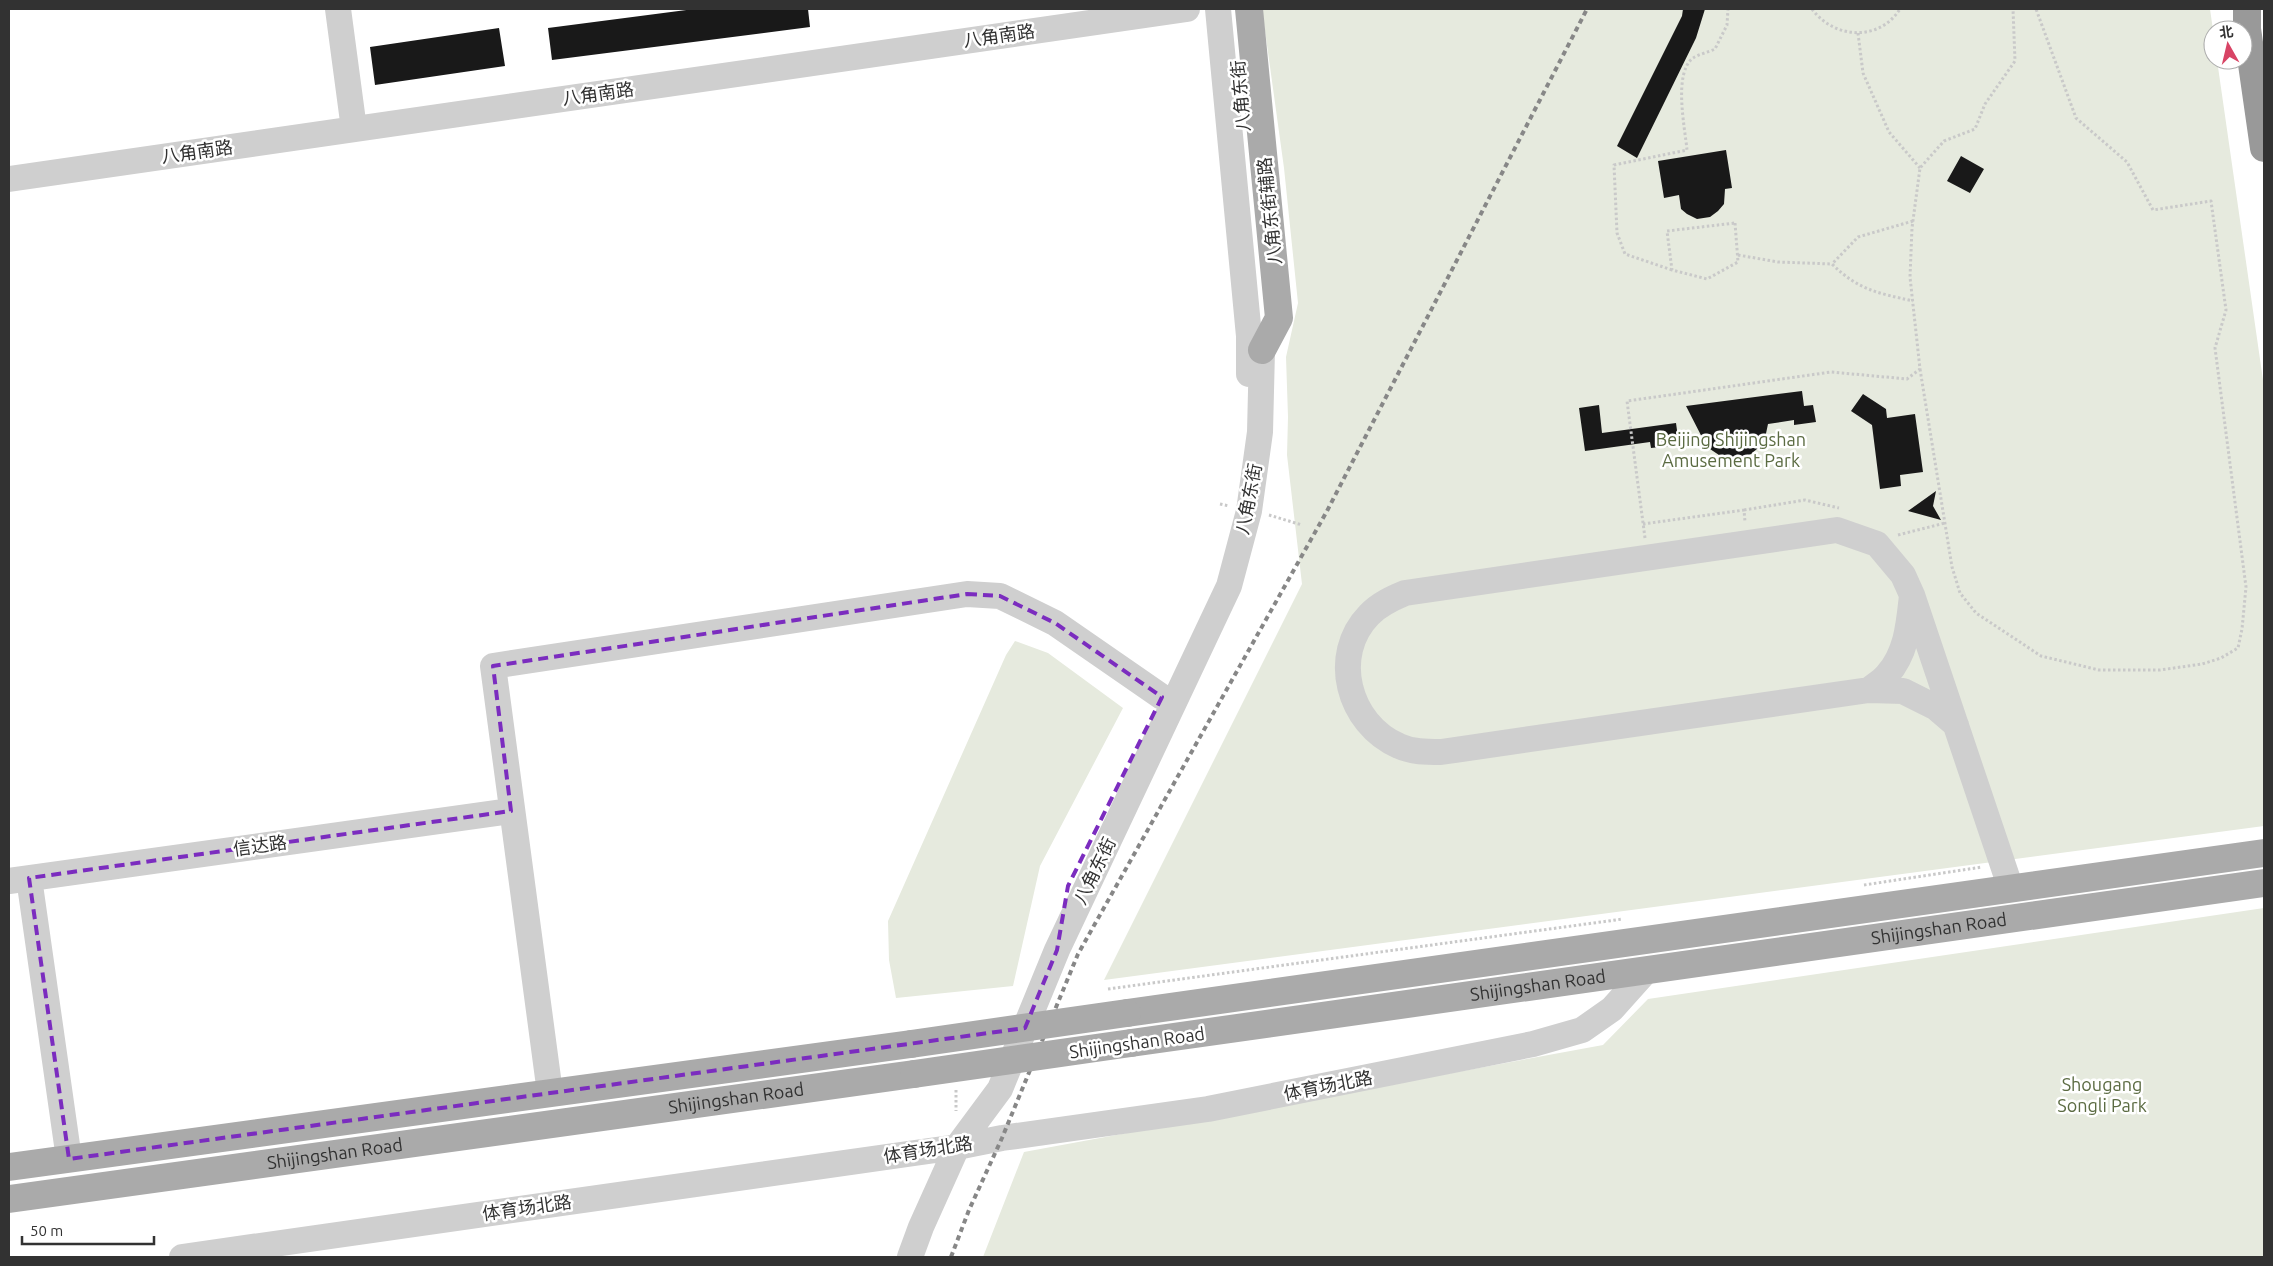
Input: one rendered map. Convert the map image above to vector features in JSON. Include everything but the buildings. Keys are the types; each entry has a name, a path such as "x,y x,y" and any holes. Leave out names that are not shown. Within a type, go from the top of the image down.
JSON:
{"highway":[{"path":"2247,9 2247,28 2264,148"}],"main road":[{"name":"八角东街","path":"1233,9 1260,295 1262,350"},
{"name":"八角东街辅路","path":"1249,9 1279,318 1262,350"},
{"name":"Shijingshan Road","path":"9,1167 911,1044 2264,853"},
{"name":"Shijingshan Road","path":"9,1199 914,1074 2264,883"}],"street":[{"path":"338,9 354,129"},
{"name":"八角南路","path":"9,179 1187,9"},
{"name":"八角东街","path":"1057,950 1068,886 1162,697 1212,588 1236,508 1249,405 1249,336 1218,9"},
{"name":"八角东街","path":"910,1257 921,1227 957,1147 1000,1088 1057,950 1230,586 1249,511 1260,432 1262,350"},
{"path":"1956,725 1935,706 1903,691 1869,690 1441,752 1418,752 1398,746 1381,735 1358,712 1349,689 1348,661 1354,636 1369,615 1388,600 1405,592 1837,530 1851,534 1877,544 1903,575 1912,595 1956,725 2011,889"},
{"path":"550,1093 510,811 493,666 967,594 1000,596 1055,623 1162,697"},
{"path":"1869,690 1887,676 1900,654 1908,631 1912,595"},
{"name":"信达路","path":"19,879 510,811"},
{"path":"19,879 69,1159"},
{"name":"体育场北路","path":"182,1257 320,1248 957,1147 1002,1138 1208,1109 1533,1044 1582,1030 1612,1009 1646,971"}],"path":[{"path":"1672,270 1667,231 1735,223 1738,262 1706,279 1672,270 1625,254 1617,233 1614,165 1687,150 1682,96 1683,72 1693,58 1715,49 1727,25 1728,9"},
{"path":"1812,9 1818,18 1830,26 1843,32 1858,33 1873,30 1888,23 1900,9"},
{"path":"2013,9 2015,61 1985,104 1975,129 1944,141 1920,168 1912,221 1910,277 1920,369 1952,567 1960,593 1976,613 2041,656 2099,670 2160,670 2202,664 2221,658 2238,648 2246,587 2215,348 2226,310 2211,201 2153,210 2127,162 2076,118 2036,9"},
{"path":"1858,33 1863,73 1889,132 1920,168"},
{"path":"1832,264 1858,237 1912,221"},
{"path":"1738,255 1778,262 1832,264 1848,279 1875,293 1913,301"},
{"path":"1648,557 1627,402 1832,372 1907,380 1920,369"},
{"path":"1644,524 1805,500 1843,509"},
{"path":"1744,510 1748,542"},
{"path":"1269,514 1302,525"},
{"path":"1892,530 1899,537 1945,523"},
{"path":"1861,885 1985,866"},
{"path":"1108,989 1627,918"},
{"path":"956,1086 956,1116"}],"highlighted area":[{"path":"967,594 1000,596 1055,623 1162,697 1068,886 1057,950 1025,1028 69,1159 29,878 511,811 493,666"}],"green space":[{"name":"Beijing Shijingshan Amusement Park","path":"1262,9 2210,9 2212,20 2203,20 2203,70 2218,70 2264,387 2264,826 1104,980 1302,584 1287,455 1286,357 1298,303 1284,168"},
{"path":"1015,641 1048,653 1123,708 1040,866 1013,986 896,998 889,960 888,921 1006,655"},
{"name":"Shougang Songli Park","path":"2264,908 2264,1257 983,1257 1024,1152 1603,1045 1648,999"}],"railway":[{"path":"951,1257 969,1210 1002,1138 1078,954 1327,511 1587,9"}]}
